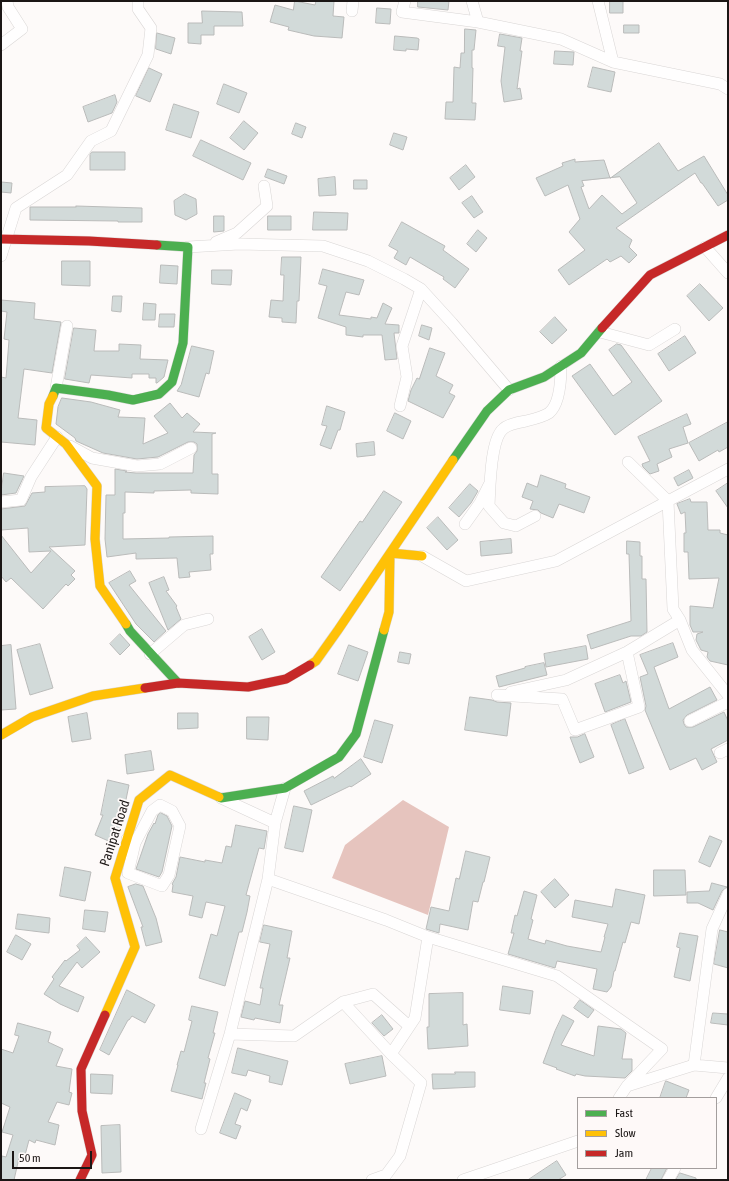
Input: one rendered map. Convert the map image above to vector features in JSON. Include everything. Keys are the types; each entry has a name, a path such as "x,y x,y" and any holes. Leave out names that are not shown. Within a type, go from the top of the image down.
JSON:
{"main road":[{"path":"1,735 32,717 92,696 178,683 248,688 286,679 316,661 487,411 509,390 544,377 581,353 631,295 650,276 728,235"},
{"path":"4,239 89,241 188,247 183,343 172,382 160,394 133,400 56,388 49,404 46,428 61,440 97,486 95,539 100,586 130,631 178,683"},
{"path":"390,553 422,556"},
{"path":"221,798 285,788 339,757 356,734 389,612 390,553"},
{"name":"Panipat Road","path":"80,1180 92,1155 82,1111 81,1069 135,947 115,878 131,841 139,800 170,775 221,798"}],"street":[{"path":"1,45 22,29 8,7 7,1"},
{"path":"1,256 4,239 16,208 67,175 91,141 111,131 148,55 151,28 138,9 138,1"},
{"path":"406,1 402,12 478,22 561,39 613,62 720,84 728,89"},
{"path":"472,1 478,22"},
{"path":"598,1 613,62"},
{"path":"204,246 238,233 267,206 264,186"},
{"path":"188,247 238,244 324,246 368,261 421,289 509,390"},
{"path":"705,247 728,273"},
{"path":"400,406 407,377 402,346 421,289"},
{"path":"56,388 68,326"},
{"path":"600,332 649,345 675,329"},
{"path":"535,516 516,526 504,523 489,506 494,442 503,428 518,422 536,419 550,412 558,398 561,381 561,366"},
{"path":"1,502 21,500 31,477 61,440 92,458 137,466 160,464 190,448"},
{"path":"628,462 668,501 673,609 680,620 692,650 727,703 690,721"},
{"path":"422,556 466,581 556,561 728,469"},
{"path":"466,524 480,503 490,483"},
{"path":"150,654 184,625 208,619"},
{"path":"627,652 639,707 575,730 562,699 497,695 566,680 627,652 680,620"},
{"path":"201,1129 230,1034 268,879 275,823 285,788"},
{"path":"221,798 275,823"},
{"path":"160,805 172,811 180,826 169,875 162,886 128,872 131,841 152,811 160,805"},
{"path":"268,879 386,920 428,937 557,976 662,1049 626,1086 620,1097"},
{"path":"694,1065 712,929 728,894"},
{"path":"391,1054 415,1018 428,937"},
{"path":"230,1034 294,1036 343,1002 373,994 409,1026"},
{"path":"343,1002 420,1083 400,1156 386,1175 372,1180"},
{"path":"626,1086 694,1065 728,1068"},
{"path":"717,1097 728,1078"},
{"path":"463,1180 577,1141"},
{"path":"668,1180 674,1169"}],"shaded area":[{"path":"403,800 449,827 428,915 332,878 345,845"}],"building":[{"path":"295,1 315,5 316,1 334,1 333,16 344,17 342,38 314,36 288,30 289,27 270,22 275,5 293,10"},
{"path":"418,1 449,1 448,10 418,7"},
{"path":"610,1 623,1 623,13 610,13"},
{"path":"377,8 391,9 390,24 376,23"},
{"path":"202,11 242,12 243,26 214,26 214,35 201,35 201,44 188,43 188,23 202,23"},
{"path":"624,25 639,25 639,33 624,33"},
{"path":"465,29 476,30 474,50 472,50 472,103 476,103 475,120 445,119 446,102 453,102 454,67 460,68 461,53 464,53"},
{"path":"157,33 175,38 171,54 156,49"},
{"path":"500,34 522,38 520,51 522,51 517,89 520,88 522,99 504,102 501,81 505,47 498,46"},
{"path":"395,36 419,39 418,50 394,50"},
{"path":"555,51 574,52 573,65 554,64"},
{"path":"593,67 615,72 611,92 588,87"},
{"path":"149,68 162,74 150,102 136,96"},
{"path":"224,84 247,93 239,113 217,104"},
{"path":"115,95 117,102 112,113 88,122 83,107"},
{"path":"174,104 199,112 191,138 166,130"},
{"path":"244,121 258,133 244,150 230,138"},
{"path":"296,123 306,127 302,138 292,134"},
{"path":"394,133 407,137 403,150 390,145"},
{"path":"201,140 251,163 243,180 193,156"},
{"path":"659,143 678,171 704,156 728,195 728,200 718,206 695,173 616,228 632,240 629,247 637,255 629,263 621,256 610,262 607,259 569,285 558,270 585,250 569,232 580,219 568,185 545,196 536,178 563,166 562,163 575,159 575,162 604,160 610,178","holes":["620,177 637,203 622,214 602,195 589,209 581,187 584,186 582,181"]},
{"path":"92,152 125,152 125,170 90,170 90,155"},
{"path":"466,165 475,177 459,190 450,178"},
{"path":"268,169 287,176 284,184 265,177"},
{"path":"335,177 336,195 319,196 318,179"},
{"path":"354,180 367,180 367,189 354,189"},
{"path":"1,182 12,183 11,193 1,192"},
{"path":"185,194 196,199 197,214 186,220 175,215 174,201"},
{"path":"472,196 483,212 474,218 462,203"},
{"path":"76,206 142,208 142,222 30,220 30,207"},
{"path":"314,212 348,213 347,230 313,230"},
{"path":"214,216 224,216 224,231 214,232"},
{"path":"268,216 291,216 291,230 268,230"},
{"path":"402,222 445,246 443,250 469,269 455,288 443,279 444,277 410,257 406,265 394,258 398,251 389,246"},
{"path":"478,230 487,238 476,252 467,244"},
{"path":"282,257 301,257 299,301 297,301 296,323 282,322 282,318 269,317 271,300 283,301 284,275 281,275"},
{"path":"62,261 90,261 90,286 62,285"},
{"path":"161,265 178,266 177,284 160,283"},
{"path":"323,269 364,280 359,295 346,292 339,315 371,319 371,317 377,318 383,303 392,308 385,324 399,325 399,333 394,333 397,359 385,360 382,335 363,335 363,337 346,335 346,327 318,318 327,286 319,284"},
{"path":"212,270 232,270 231,285 212,284"},
{"path":"700,284 723,308 709,321 687,296"},
{"path":"113,296 122,296 121,312 112,311"},
{"path":"1,300 35,303 34,319 61,322 52,373 24,369 18,418 37,420 35,445 1,442 1,377 6,378 9,340 4,339 7,312 1,311"},
{"path":"144,303 156,304 155,320 143,320"},
{"path":"160,314 175,314 174,327 159,327"},
{"path":"555,317 567,330 552,344 540,332"},
{"path":"422,325 432,328 429,340 419,336"},
{"path":"74,328 96,330 94,351 119,351 119,344 141,345 140,359 168,360 164,377 157,383 156,378 149,378 149,374 132,374 132,378 91,375 89,383 65,379"},
{"path":"685,336 696,353 669,371 658,354"},
{"path":"617,344 621,345 662,401 615,435 572,376 590,364 613,396 632,382 609,350"},
{"path":"192,346 214,351 209,374 206,373 199,397 177,391 181,385"},
{"path":"430,348 445,353 436,376 453,385 449,393 455,396 443,418 408,401 411,390 417,378 419,379"},
{"path":"62,398 91,402 120,410 118,417 145,418 143,444 168,433 154,416 170,403 182,418 187,413 200,424 193,432 216,433 212,434 212,474 218,474 218,494 191,493 191,490 154,491 154,493 125,492 125,513 123,513 123,539 213,536 213,554 210,554 211,570 189,572 190,577 179,578 177,558 136,559 136,553 107,557 105,539 106,495 115,495 115,469 136,473 193,473 194,455 197,451 197,444 194,442 188,442 158,457 137,459 103,453 76,441 75,438 56,424 58,407"},
{"path":"327,406 345,412 340,430 338,430 331,449 320,445 327,426 322,425"},
{"path":"395,413 411,421 403,439 387,431"},
{"path":"687,414 691,424 683,427 688,443 669,449 672,457 657,464 659,471 650,474 642,464 650,461 638,437"},
{"path":"728,422 728,447 719,452 718,450 699,461 689,443"},
{"path":"374,442 375,455 357,457 356,444"},
{"path":"689,470 693,478 678,486 674,478"},
{"path":"4,473 24,476 16,493 1,495"},
{"path":"541,475 566,484 565,488 590,497 584,513 559,504 553,518 541,513 538,510 530,509 533,501 522,497 527,483 537,487"},
{"path":"728,483 728,508 716,491"},
{"path":"470,484 478,491 471,503 459,517 449,508"},
{"path":"85,486 87,489 85,545 49,547 75,571 71,575 75,579 68,586 66,584 43,609 11,578 6,582 1,576 1,535 31,573 51,551 29,552 28,528 1,530 1,509 25,506 32,493 45,492 45,487"},
{"path":"384,491 402,502 340,591 321,577 360,521 362,522"},
{"path":"690,499 691,502 707,502 708,530 720,530 720,533 728,535 728,665 710,661 707,657 708,652 701,650 696,640 697,634 703,632 693,632 690,625 690,606 713,608 719,578 689,579 688,552 684,552 684,533 686,533 685,512 681,514 677,504"},
{"path":"438,517 458,540 447,550 427,528"},
{"path":"511,539 512,553 481,556 480,542"},
{"path":"627,541 640,542 640,556 642,556 642,579 646,579 647,632 641,636 631,636 591,649 587,635 631,621 629,554 627,554"},
{"path":"130,571 136,581 129,585 166,631 154,642 136,624 109,583"},
{"path":"164,577 169,590 166,591 177,606 176,607 181,619 168,630 149,583"},
{"path":"262,629 275,652 262,660 249,637"},
{"path":"120,634 130,645 120,655 110,644"},
{"path":"673,643 678,657 654,667 669,709 710,687 717,700 687,715 683,720 684,724 686,727 693,727 724,712 728,721 728,740 711,749 717,762 702,770 696,758 670,770 645,710 646,706 640,677 648,674 640,655"},
{"path":"40,644 53,688 30,695 17,650"},
{"path":"11,645 16,709 1,710 1,646"},
{"path":"349,645 368,652 358,681 338,674"},
{"path":"586,646 588,659 546,667 544,654"},
{"path":"400,652 411,654 409,664 398,662"},
{"path":"544,663 547,675 499,687 496,676"},
{"path":"620,675 623,683 626,681 631,702 605,712 595,684"},
{"path":"470,697 511,703 507,736 465,730"},
{"path":"87,713 91,739 72,742 68,717"},
{"path":"178,713 198,713 198,728 178,729"},
{"path":"247,717 269,717 268,740 247,739"},
{"path":"625,719 644,768 629,774 611,725"},
{"path":"375,720 393,725 382,763 364,757"},
{"path":"585,734 594,757 580,763 570,737 577,737"},
{"path":"151,751 154,770 127,774 125,755"},
{"path":"361,759 371,774 351,787 350,786 311,805 304,791 333,776 334,778"},
{"path":"108,780 129,785 121,824 113,843 95,835 103,815 101,815"},
{"path":"294,806 312,810 303,852 285,848"},
{"path":"161,813 167,816 172,826 162,872 159,877 136,869 148,834 154,823 155,824 158,815"},
{"path":"236,825 267,831 264,849 259,848 246,895 250,896 247,912 242,932 239,932 225,986 199,978 211,934 217,936 225,906 206,902 202,918 189,915 193,896 172,892 172,884 176,877 180,857 205,862 205,860 222,863 226,846 231,847"},
{"path":"710,836 722,841 710,867 699,862"},
{"path":"466,851 490,857 478,902 473,901 468,930 440,924 439,933 426,929 431,907 449,911 456,878 459,879"},
{"path":"65,867 91,872 85,901 60,896"},
{"path":"654,870 685,870 686,895 654,896"},
{"path":"555,879 569,895 555,908 541,892"},
{"path":"712,883 727,887 722,891 713,910 698,903 687,903 687,892 709,891"},
{"path":"136,884 143,886 156,918 162,942 146,946 141,927 143,927 128,887"},
{"path":"616,889 645,895 639,924 631,922 625,943 623,942 614,971 611,987 607,992 593,989 597,969 557,961 555,968 508,954 514,933 511,933 515,915 517,916 524,891 537,895 528,939 545,944 546,940 567,946 601,952 608,924 572,917 575,900 612,907"},
{"path":"85,910 108,912 105,932 83,929"},
{"path":"18,914 50,918 49,933 16,929"},
{"path":"264,925 292,931 287,958 290,958 279,1005 283,1005 280,1023 241,1017 245,1001 260,1005 263,988 260,988 270,944 260,942"},
{"path":"720,930 728,932 728,968 714,964"},
{"path":"680,933 698,936 690,981 674,977 680,948 677,947"},
{"path":"16,935 31,944 22,960 7,952"},
{"path":"86,937 100,952 82,968 77,962 59,986 84,997 78,1012 60,1004 44,994 54,979 52,977 65,960 66,961 80,950 77,946"},
{"path":"503,986 533,991 530,1014 500,1010"},
{"path":"127,990 155,1005 145,1023 132,1016 128,1020 109,1055 100,1050"},
{"path":"463,993 463,1025 467,1024 468,1046 428,1049 427,1027 429,1027 429,994"},
{"path":"580,1000 594,1010 588,1018 574,1008"},
{"path":"192,1006 218,1012 213,1033 215,1033 208,1058 210,1059 202,1099 171,1091 181,1051 184,1052 192,1021 189,1020"},
{"path":"713,1013 728,1014 728,1025 711,1023"},
{"path":"382,1015 393,1029 384,1036 372,1023"},
{"path":"563,1015 574,1021 561,1045 594,1056 598,1026 621,1029 626,1033 622,1059 632,1059 632,1071 625,1078 585,1076 576,1074 575,1076 543,1063 555,1031"},
{"path":"18,1023 51,1032 48,1042 63,1049 56,1066 72,1069 69,1092 72,1093 69,1105 57,1102 48,1122 59,1125 55,1145 36,1140 35,1143 29,1140 24,1159 19,1158 14,1180 5,1180 1,1179 1,1161 2,1156 6,1157 13,1135 2,1132 10,1107 1,1103 1,1049 13,1053 19,1036 15,1035"},
{"path":"238,1048 288,1061 282,1085 269,1082 270,1076 248,1070 246,1076 232,1073"},
{"path":"382,1056 386,1076 350,1084 345,1064"},
{"path":"455,1072 475,1072 475,1087 433,1089 432,1074 455,1074"},
{"path":"91,1074 113,1075 112,1094 91,1093"},
{"path":"666,1081 689,1090 686,1097 660,1097"},
{"path":"235,1093 251,1100 247,1111 241,1108 235,1124 241,1126 236,1139 220,1133"},
{"path":"120,1125 121,1172 102,1173 101,1126"},
{"path":"557,1161 566,1175 558,1180 528,1180"},
{"path":"652,1169 666,1169 661,1180 646,1180"},
{"path":"680,1173 696,1178 696,1180 676,1180"}],"traffic: fast":[{"path":"53,396 56,388 133,400 159,394 172,382 183,343 188,247 157,245"},
{"path":"453,460 487,411 509,390 544,377 581,353 602,328"},
{"path":"126,624 130,631 178,683"},
{"path":"219,797 221,798 285,788 339,757 356,734 384,630"}],"traffic: slow":[{"path":"53,396 49,404 46,428 66,444 97,486 95,539 100,586 126,624"},
{"path":"310,665 316,661 338,630 453,460"},
{"path":"384,630 389,612 390,553 422,556"},
{"path":"1,735 32,717 93,696 145,688"},
{"path":"105,1015 135,947 115,878 139,800 170,775 219,797"}],"traffic: jam":[{"path":"602,328 650,275 728,235"},
{"path":"1,239 89,241 157,245"},
{"path":"145,688 178,683 248,687 286,679 310,665"},
{"path":"80,1180 92,1155 82,1111 81,1069 105,1015"}]}
